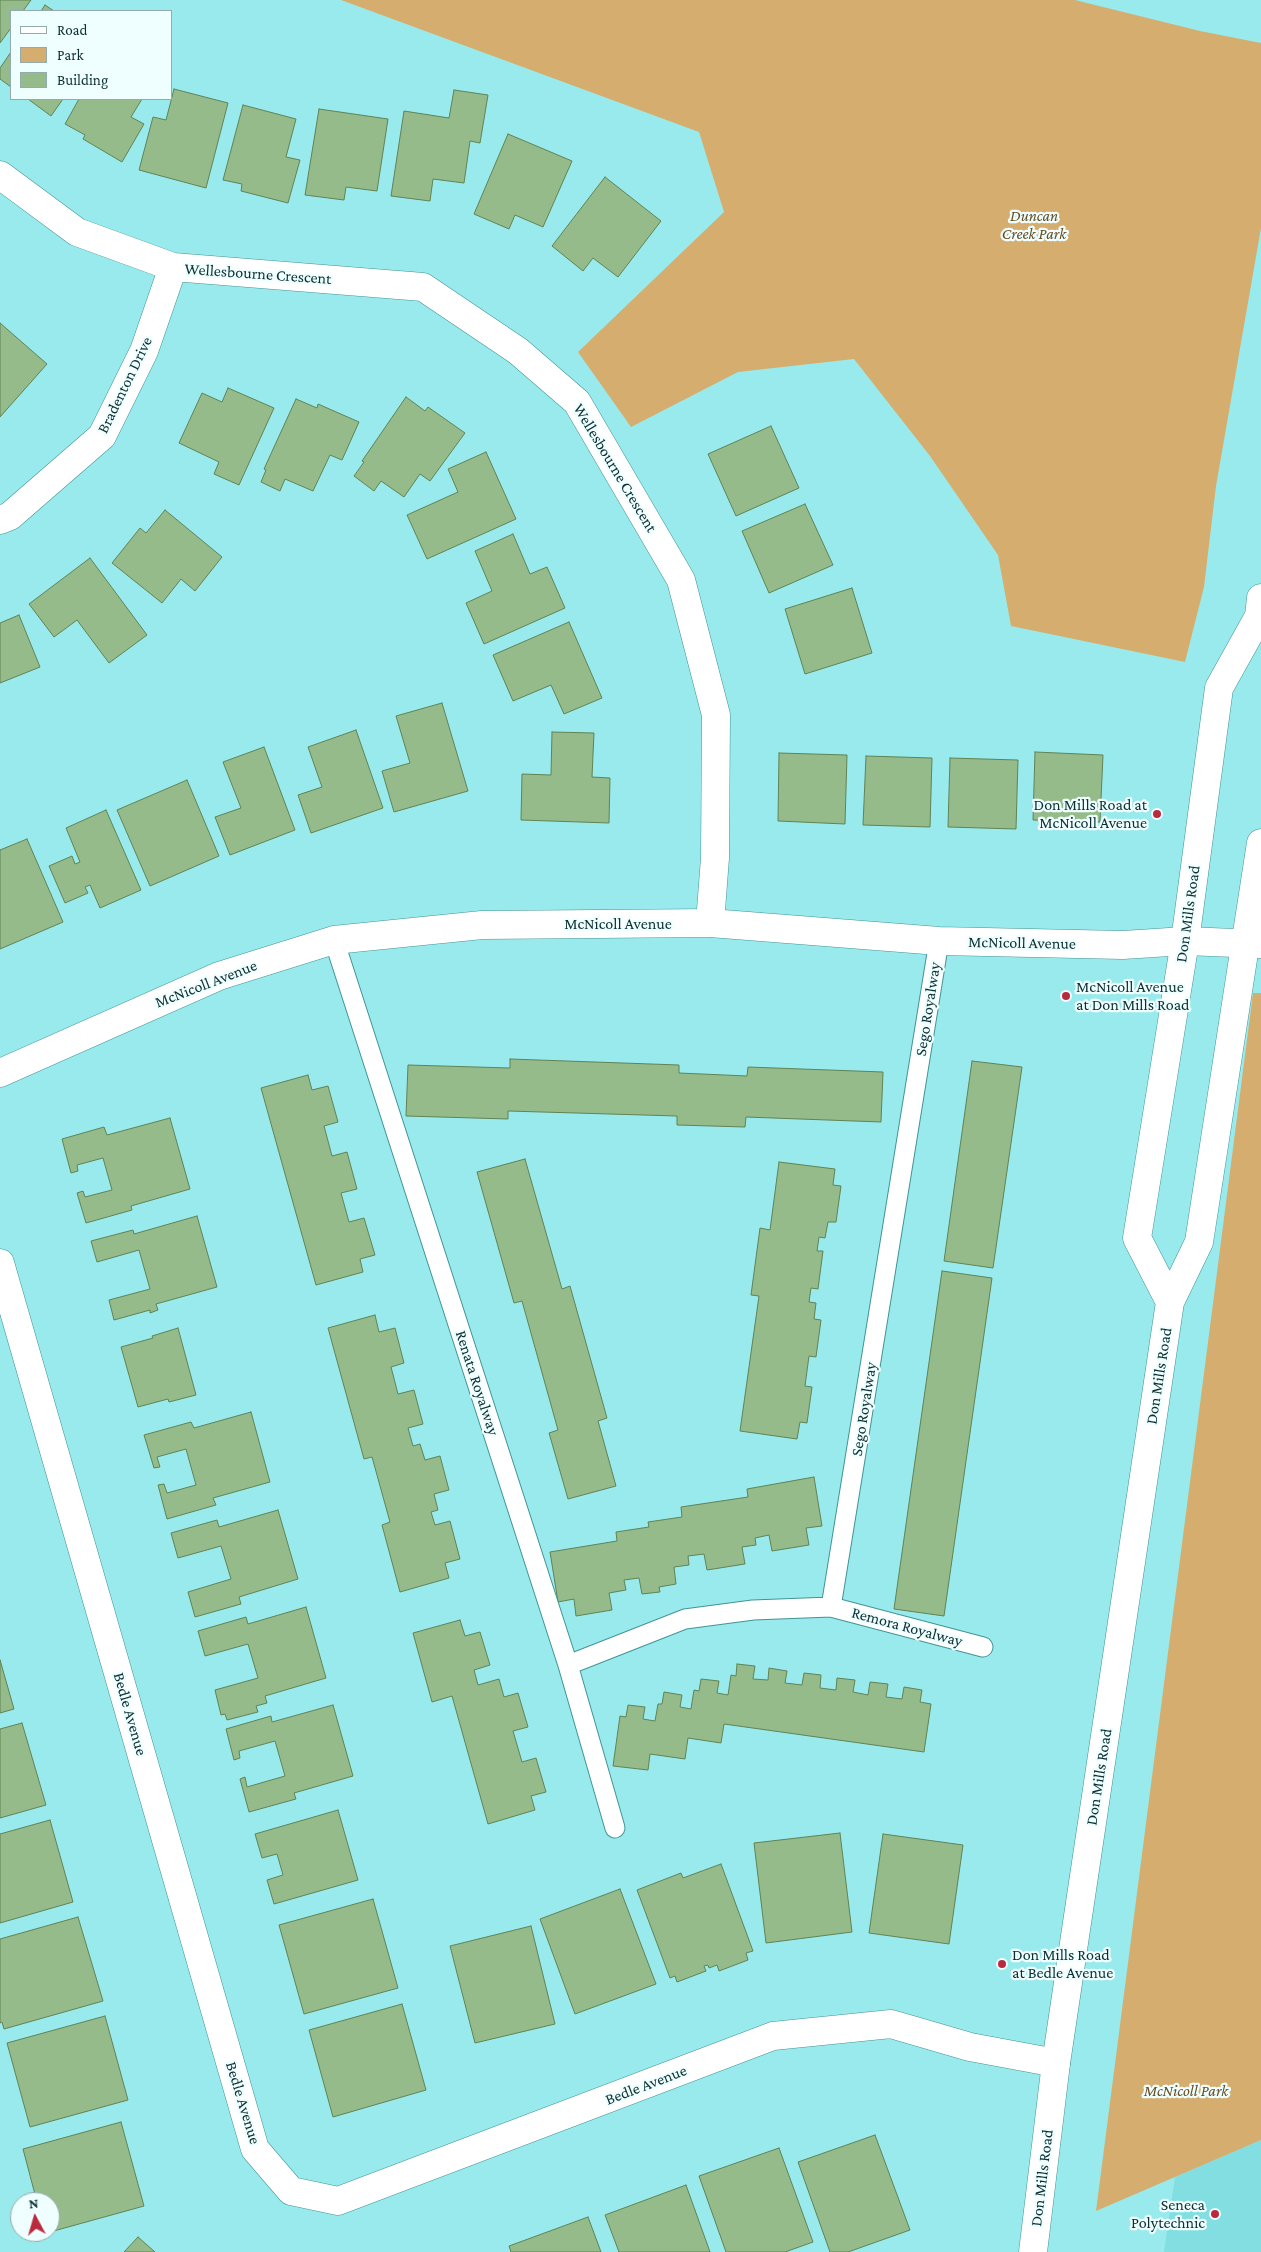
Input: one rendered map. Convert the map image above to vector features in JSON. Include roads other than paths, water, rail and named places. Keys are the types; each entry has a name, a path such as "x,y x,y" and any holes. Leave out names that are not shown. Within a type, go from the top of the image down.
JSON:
{"street":[{"name":"Wellesbourne Crescent","path":"0,176 77,232 173,268 423,287 518,350 578,402 681,580 716,715 715,858 710,923"},
{"name":"Bradenton Drive","path":"0,520 10,516 102,436 144,351 173,268"},
{"name":"Don Mills Road","path":"1170,1302 1137,1238 1185,941 1219,688 1260,613"},
{"name":"Don Mills Road","path":"1034,2252 1056,2063 1170,1302 1199,1242 1253,944 1261,843"},
{"name":"McNicoll Avenue","path":"0,1073 219,976 334,940 482,924 710,923 939,941 1123,945 1185,941 1253,944"},
{"name":"Bedle Avenue","path":"0,1263 255,2148 291,2191 338,2201 773,2036 891,2024 970,2047 1056,2063"}],"lane":[{"name":"Renata Royalway","path":"334,940 568,1665 615,1828"},
{"name":"Sego Royalway","path":"831,1606 939,941"},
{"path":"568,1665 685,1619 752,1610 831,1606"},
{"name":"Remora Royalway","path":"831,1606 983,1646"}],"place":[{"name":"Don Mills Road at McNicoll Avenue","path":"1157,814"},
{"name":"McNicoll Avenue at Don Mills Road","path":"1066,996"},
{"name":"Don Mills Road at Bedle Avenue","path":"1002,1964"},
{"name":"Seneca Polytechnic","path":"1215,2214"}],"park label":[{"name":"Duncan Creek Park","path":"1034,225"},
{"name":"McNicoll Park","path":"1186,2091"}]}
